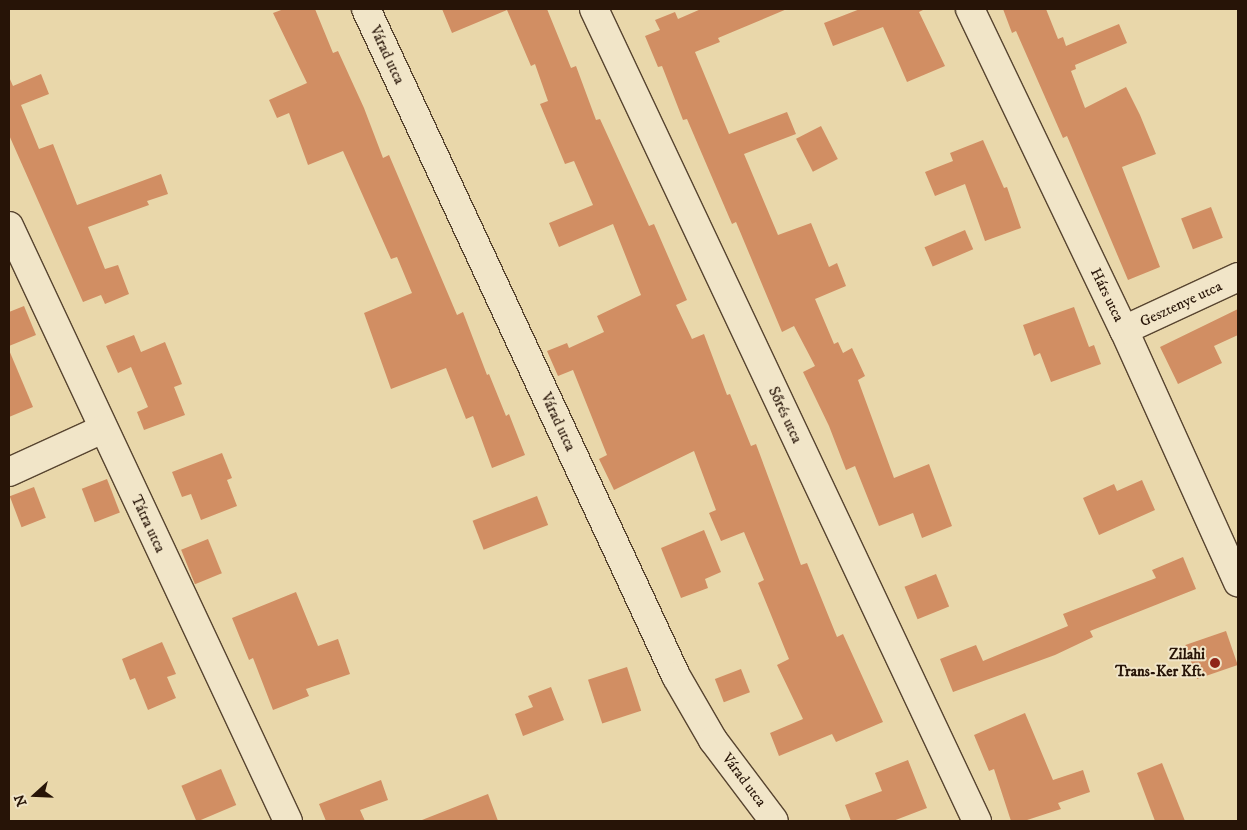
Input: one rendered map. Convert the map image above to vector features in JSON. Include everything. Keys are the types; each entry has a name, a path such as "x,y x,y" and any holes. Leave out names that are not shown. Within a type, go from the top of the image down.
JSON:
{"street":[{"name":"Várad utca","path":"366,9 676,676 713,740 774,821"},
{"name":"Sőrés utca","path":"594,9 977,821"},
{"name":"Hárs utca","path":"970,9 1124,330 1237,576"},
{"name":"Tátra utca","path":"9,226 288,821"},
{"name":"Gesztenye utca","path":"1124,330 1238,277"},
{"path":"9,472 103,428"}],"building":[{"path":"284,9 315,9 333,53 338,51 364,108 383,158 389,155 457,315 463,312 487,375 489,374 506,416 509,414 525,455 492,468 473,416 466,419 446,368 391,389 364,313 412,293 397,257 391,259 343,151 308,165 289,113 277,118 269,100 307,83 273,13"},
{"path":"442,9 547,9 571,68 576,66 596,120 600,119 649,226 654,224 687,300 676,305 692,339 704,334 727,395 730,394 751,446 756,444 801,565 807,563 837,637 843,634 883,722 836,742 832,734 779,756 770,733 803,719 777,665 789,659 758,583 764,580 744,532 721,541 709,513 716,510 694,451 614,490 599,459 607,455 573,370 558,376 547,351 567,343 569,348 604,332 597,316 641,295 613,224 559,247 549,223 593,205 574,161 565,164 540,104 548,101 535,64 531,66 507,10 452,33"},
{"path":"701,9 787,9 718,38 720,42 695,52 729,134 787,112 796,134 744,154 778,235 811,223 829,267 837,263 846,286 815,299 834,344 838,342 843,353 852,348 865,376 858,380 894,478 929,464 952,526 922,538 913,513 879,526 855,466 846,470 829,426 803,372 815,366 794,326 782,332 736,222 732,224 687,119 683,120 662,66 658,67 645,36 660,30 655,20 675,12 678,19"},
{"path":"860,9 925,9 919,12 945,66 907,82 883,27 833,46 824,23"},
{"path":"1003,9 1046,9 1058,39 1063,37 1066,46 1119,24 1127,43 1075,65 1076,69 1071,71 1085,108 1126,87 1140,115 1156,154 1122,167 1160,267 1128,280 1067,136 1063,138 1016,31 1012,33"},
{"path":"41,74 49,94 21,105 39,149 53,144 77,205 161,174 168,194 147,201 149,205 88,227 105,269 118,265 129,294 105,304 101,295 83,302 9,135 9,77 13,86"},
{"path":"821,126 838,159 813,172 796,139"},
{"path":"983,140 1004,188 1007,187 1021,228 985,241 965,184 935,196 925,172 953,161 950,153"},
{"path":"1211,207 1223,238 1193,249 1181,218"},
{"path":"965,230 973,249 933,267 924,247"},
{"path":"24,306 36,335 9,346 9,312"},
{"path":"1074,307 1089,347 1094,345 1101,364 1051,382 1040,353 1034,356 1023,325"},
{"path":"1238,309 1238,335 1214,346 1222,363 1178,384 1160,347"},
{"path":"134,335 141,352 165,342 182,384 174,387 185,415 144,430 137,412 148,407 131,367 118,373 106,346"},
{"path":"9,350 33,407 9,417"},
{"path":"222,453 232,478 227,480 237,506 201,520 191,494 182,497 172,472"},
{"path":"107,479 120,513 95,522 82,489"},
{"path":"1142,480 1155,510 1099,535 1083,498 1114,484 1117,491"},
{"path":"34,487 46,518 22,527 10,496"},
{"path":"537,496 548,525 484,550 473,521"},
{"path":"704,530 721,572 705,579 708,588 681,598 661,548"},
{"path":"208,539 222,573 195,584 181,550"},
{"path":"1183,557 1196,589 1090,631 1093,637 1055,655 953,692 940,659 976,645 983,661 1068,626 1063,614 1156,578 1152,570"},
{"path":"936,574 949,606 918,619 904,587"},
{"path":"296,592 318,646 338,639 350,674 306,689 309,696 273,710 253,658 249,660 232,618"},
{"name":"Zilahi Trans-Ker Kft.","path":"1226,631 1238,665 1197,679 1185,645"},
{"path":"162,642 176,674 167,677 176,698 148,710 135,678 130,680 122,659"},
{"path":"627,667 641,711 602,723 588,680"},
{"path":"741,669 750,692 724,702 715,679"},
{"path":"551,687 564,720 523,736 515,714 533,707 528,696"},
{"path":"1025,713 1053,780 1083,770 1090,792 1058,803 1061,809 1024,821 1011,821 994,769 989,771 974,735"},
{"path":"908,760 927,808 893,821 851,821 845,805 882,791 875,773"},
{"path":"1162,763 1185,821 1155,821 1137,773"},
{"path":"221,769 236,805 196,821 181,786"},
{"path":"381,780 388,800 360,810 365,821 326,821 319,804"},
{"path":"488,794 498,821 422,821 422,820"}],"place":[{"name":"Zilahi Trans-Ker Kft.","path":"1215,663"}]}
